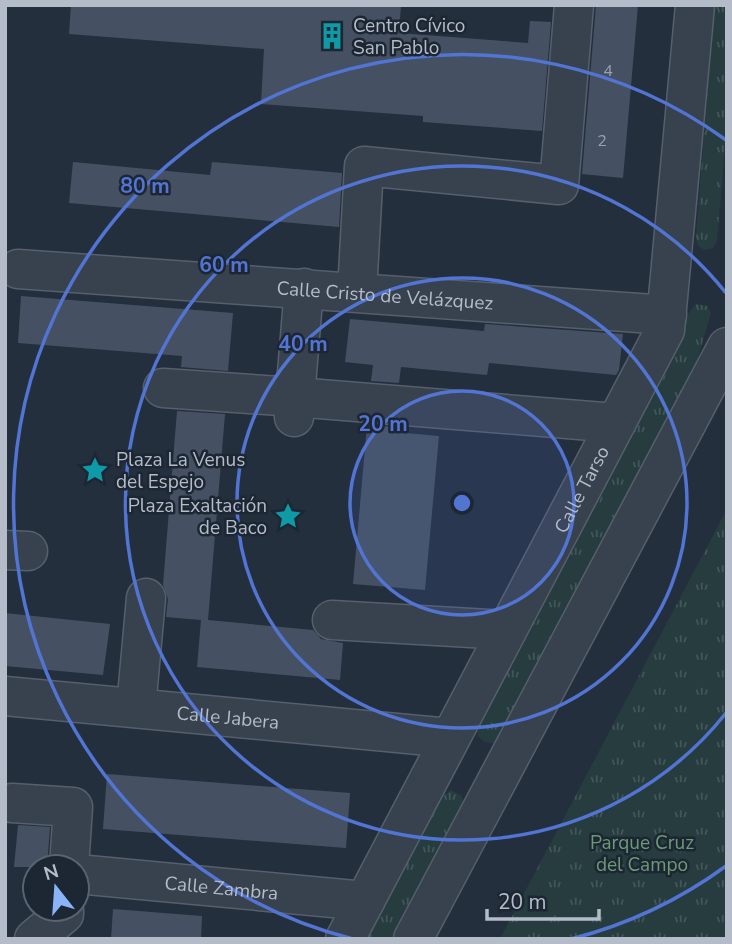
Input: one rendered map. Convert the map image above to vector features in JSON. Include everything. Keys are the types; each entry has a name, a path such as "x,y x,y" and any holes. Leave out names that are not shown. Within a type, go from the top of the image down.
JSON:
{"street":[{"path":"357,292 364,166 559,185 574,5"},
{"name":"Calle Tarso","path":"345,939 506,629 666,330 695,5"},
{"name":"Calle Cristo de Velázquez","path":"18,269 667,315"},
{"path":"295,407 304,288"},
{"path":"414,939 727,347"},
{"path":"163,388 295,407 616,423"},
{"path":"136,708 146,598"},
{"path":"332,620 506,629"},
{"name":"Calle Jabera","path":"5,696 450,738"},
{"path":"12,803 73,807 70,853"},
{"name":"Calle Zambra","path":"91,875 365,901"},
{"path":"34,939 53,923"}],"green space":[{"path":"714,5 727,5 727,121 717,241 713,248 705,250 698,246 696,238"},
{"path":"697,304 707,306 711,313 697,361 499,737 493,743 485,742 478,736 479,726 678,350 687,318"},
{"name":"Parque Cruz del Campo","path":"727,509 727,939 500,939"},
{"path":"451,790 462,796 463,804 391,939 367,939 442,797"}],"building":[{"path":"71,5 401,5 399,33 528,43 530,21 551,22 542,131 423,122 423,116 261,104 264,49 69,34"},
{"path":"596,5 638,5 623,178 582,174"},
{"path":"73,162 210,175 212,162 342,173 339,227 69,203"},
{"path":"21,296 233,313 228,371 181,367 182,356 18,343"},
{"path":"350,319 484,331 485,324 623,334 619,370 616,375 489,363 487,375 401,367 399,383 371,381 373,365 345,362"},
{"path":"177,411 225,414 208,620 313,630 321,639 343,643 340,680 197,667 201,620 166,617 168,599 163,585"},
{"path":"367,425 395,427 395,432 439,436 425,590 353,584"},
{"path":"5,613 110,624 103,675 5,666"},
{"path":"107,774 350,793 346,848 103,829"},
{"path":"18,825 50,827 48,853 21,853 21,867 14,867"},
{"path":"113,909 202,916 201,939 111,939"}],"place":[{"name":"Centro Cívico San Pablo","path":"332,36"},
{"name":"Plaza La Venus del Espejo","path":"95,470"},
{"name":"Plaza Exaltación de Baco","path":"288,516"}]}
